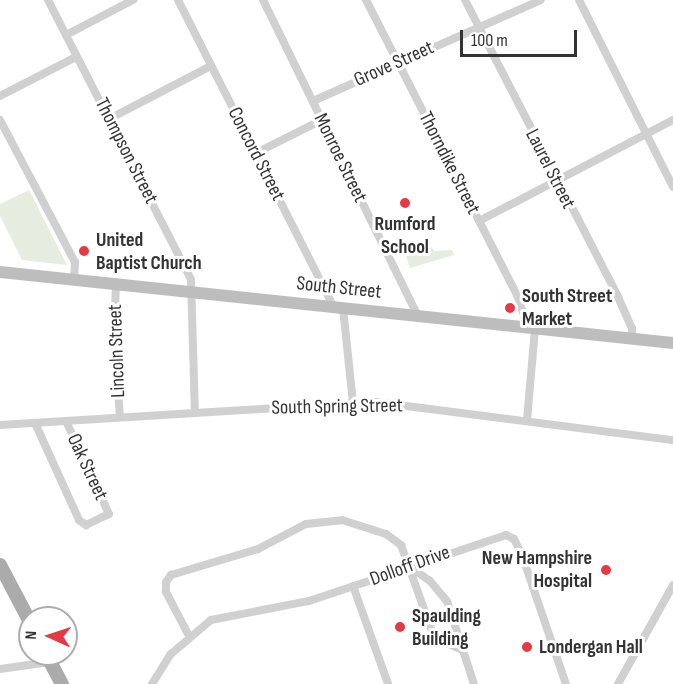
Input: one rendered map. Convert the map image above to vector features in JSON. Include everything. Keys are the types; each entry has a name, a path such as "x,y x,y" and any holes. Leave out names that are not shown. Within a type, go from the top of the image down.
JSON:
{"main road":[{"name":"South Street","path":"0,272 673,343"},
{"path":"0,565 22,606"},
{"path":"52,666 62,684"}],"street":[{"name":"Thompson Street","path":"48,0 187,270 192,292 195,413"},
{"path":"66,35 133,0"},
{"name":"Concord Street","path":"178,0 339,308 352,403"},
{"name":"Monroe Street","path":"263,0 418,316"},
{"name":"Thorndike Street","path":"366,0 532,328 527,420"},
{"name":"Laurel Street","path":"465,0 556,181 630,321 632,339"},
{"name":"Grove Street","path":"313,101 541,0"},
{"path":"579,0 673,187"},
{"path":"0,96 76,57"},
{"path":"109,119 212,66"},
{"path":"0,120 75,262 74,279"},
{"path":"256,153 322,120"},
{"path":"479,221 673,120"},
{"name":"Lincoln Street","path":"116,284 114,334 120,417"},
{"name":"South Spring Street","path":"0,425 352,403 403,404 673,440"},
{"name":"Oak Street","path":"35,423 82,525 97,522 109,514 66,421"},
{"path":"189,636 180,625 166,592 166,582 171,575 258,549 306,524 342,520 386,534 401,545 432,632 438,639 463,650"},
{"name":"Dolloff Drive","path":"152,684 165,661 189,636 211,620 297,603 499,536 514,539 566,684"},
{"path":"410,567 430,581 447,601 474,684"},
{"path":"618,684 673,585"},
{"path":"353,586 388,684"},
{"path":"0,669 18,665"}],"shaded area":[{"path":"29,190 67,265 22,260 0,216 0,204"},
{"path":"428,241 434,251 452,250 454,255 410,268 404,250"}],"place":[{"name":"Rumford School","path":"405,203"},
{"name":"United Baptist Church","path":"84,251"},
{"name":"South Street Market","path":"510,308"},
{"name":"New Hampshire Hospital","path":"606,570"},
{"name":"Spaulding Building","path":"400,627"},
{"name":"Londergan Hall","path":"527,647"}]}
